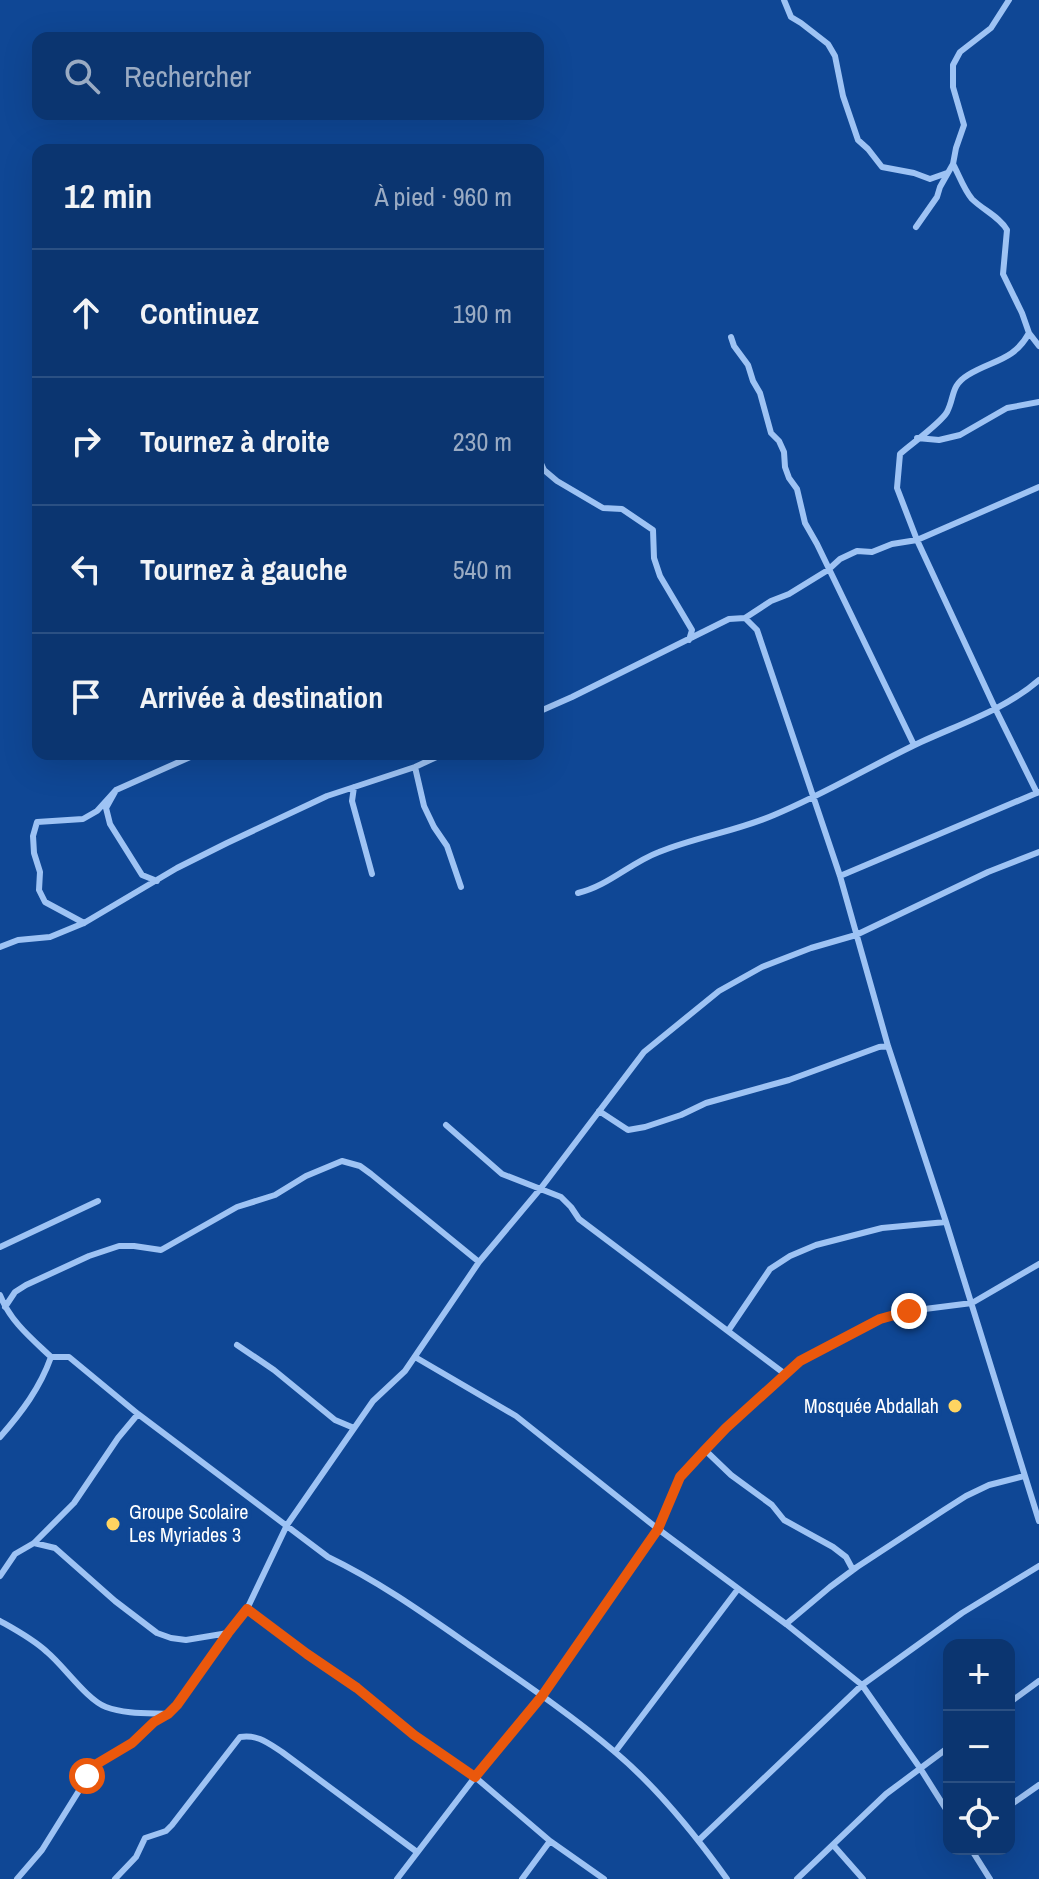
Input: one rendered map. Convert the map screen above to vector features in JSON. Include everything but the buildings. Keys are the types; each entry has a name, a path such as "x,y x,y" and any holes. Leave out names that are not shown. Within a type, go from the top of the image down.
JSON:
{"street":[{"path":"784,0 791,17 828,44 835,56 843,96 858,140 876,161 882,167 930,179 947,173"},
{"path":"916,227 937,197 953,164 964,125 953,87 953,65 960,52 991,28 1009,0"},
{"path":"953,164 970,196 1005,224 1003,274 1029,333 1039,346"},
{"path":"840,876 1038,793 917,540 897,488 900,454 946,414 954,388 966,376 1008,357 1023,344 1029,333"},
{"path":"731,337 760,393 771,433 784,452 785,467 797,489 805,523 914,745"},
{"path":"917,438 939,440 960,435 1007,408 1039,402"},
{"path":"544,470 603,508 622,509 653,530 654,558 660,576 692,630 689,640"},
{"path":"544,709 729,619 745,618 857,551 872,552 892,544 917,540 1039,487"},
{"path":"745,618 757,630 814,796 888,1046 1039,1521"},
{"path":"578,893 594,889 631,865 657,853 773,816 995,708 1039,680"},
{"path":"84,923 45,902 39,890 40,872 33,836 37,822 83,819 97,811 116,790 184,760"},
{"path":"0,947 18,940 50,937 84,923 177,868 227,843 327,796 430,760"},
{"path":"415,767 424,806 447,846 461,887"},
{"path":"354,787 352,801 372,874"},
{"path":"116,790 106,808 110,824 142,875 157,881"},
{"path":"17,1879 42,1850 95,1765 132,1743 154,1722 168,1714 189,1690 247,1609 287,1525 373,1401 405,1371 479,1262 541,1188 644,1052 719,991 762,967 856,935 988,872 1039,852"},
{"path":"599,1111 628,1130 645,1127 706,1103 789,1080 888,1046"},
{"path":"446,1125 502,1174 561,1197 579,1219 785,1374"},
{"path":"5,1307 15,1292 26,1285 89,1256 119,1246 161,1250 237,1207 275,1195 306,1176 342,1161 360,1166 371,1174 479,1262"},
{"path":"0,1247 98,1201"},
{"path":"728,1331 770,1269 790,1256 816,1245 882,1228 946,1222"},
{"path":"397,1879 542,1696 658,1529 680,1477 705,1450 800,1361 880,1319 909,1311 972,1303 1039,1264"},
{"path":"0,1295 17,1324 51,1357 69,1357 138,1414 328,1557 412,1605 542,1696 615,1752 648,1783 699,1840 727,1879"},
{"path":"237,1345 274,1370 335,1420 354,1428"},
{"path":"0,1437 22,1413 44,1377 51,1357"},
{"path":"415,1357 516,1416 862,1685 943,1804"},
{"path":"0,1576 15,1554 34,1543 74,1503 138,1414"},
{"path":"705,1450 731,1475 772,1505 784,1520 846,1557 853,1570"},
{"path":"786,1624 853,1570 966,1496 989,1485 1024,1476"},
{"path":"34,1543 55,1548 157,1633 186,1640 228,1633"},
{"path":"699,1840 862,1685 993,1592 1039,1566"},
{"path":"615,1752 738,1589"},
{"path":"247,1609 475,1777 550,1841 604,1879"},
{"path":"0,1621 45,1649 104,1707 168,1714"},
{"path":"1015,1699 1039,1681"},
{"path":"115,1879 136,1857 145,1838 166,1831 240,1737 248,1736 263,1740 282,1752 417,1852"},
{"path":"797,1879 867,1811 943,1751"},
{"path":"1015,1802 1039,1785"},
{"path":"522,1879 550,1841"},
{"path":"834,1846 863,1879"},
{"path":"975,1855 990,1879"}],"place":[{"name":"Mosquée Abdallah","path":"955,1406"},
{"name":"Groupe Scolaire Les Myriades 3","path":"113,1524"}],"route":[{"path":"87,1776 95,1765 132,1743 177,1705 247,1609 475,1777 542,1696 658,1529 680,1477 705,1450 800,1361 880,1319 909,1311"}]}
